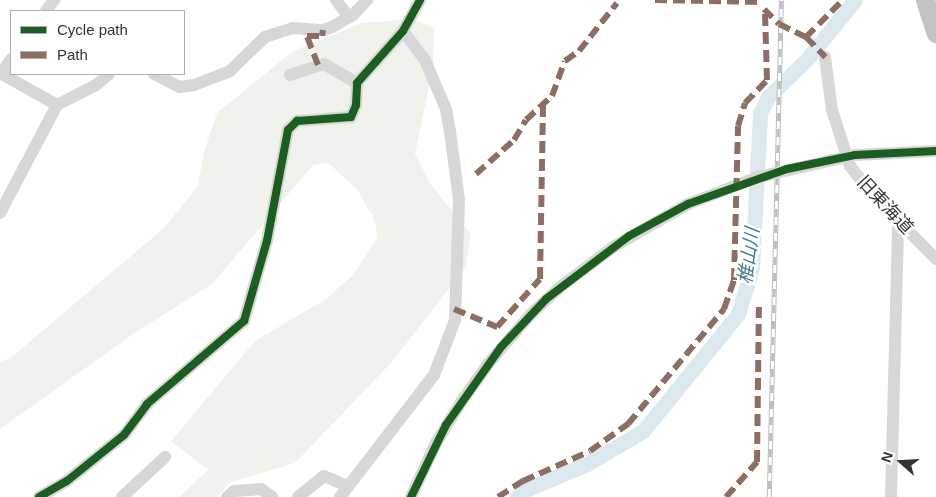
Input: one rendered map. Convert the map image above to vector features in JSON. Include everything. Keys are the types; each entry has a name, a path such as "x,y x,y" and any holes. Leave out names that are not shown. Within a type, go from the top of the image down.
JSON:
{"highway":[{"path":"925,0 936,33"}],"street":[{"path":"336,0 349,18"},
{"path":"156,75 188,88 230,70 250,48 279,30 302,27 323,30 349,18 366,0"},
{"path":"39,497 67,481 124,435 147,404 244,321 268,241 288,130 297,121 351,117 356,106 357,84 404,31 420,0"},
{"path":"298,497 324,476 346,493 434,375 455,320 459,200 446,109 425,60 404,31"},
{"name":"旧東海道","path":"825,57 832,110 850,166 898,222 936,259"},
{"path":"10,59 0,73 57,105"},
{"path":"290,75 324,64 357,84"},
{"path":"0,214 57,105 96,85 108,75"},
{"path":"411,497 436,444 461,402 488,364 530,315 560,287 612,247 688,204 768,174 855,156 936,150"},
{"path":"891,497 898,222"},
{"path":"128,495 165,457"},
{"path":"227,497 234,491 261,489 272,497"}],"shaded area":[{"path":"412,19 434,28 433,67 415,154 431,185 471,234 466,267 391,363 295,463 231,482 217,497 179,497 208,470 171,441 255,341 326,299 353,275 377,238 375,221 357,189 328,163 313,165 212,284 136,332 0,429 0,363 14,355 164,228 198,186 204,152 217,113 293,51 362,23"}],"waterway":[{"name":"椎山川","path":"517,497 525,490 587,464 643,431 738,314 752,268 760,113 768,97 807,59 855,0"}],"railway":[{"path":"769,497 781,0"}],"marked path":[{"path":"655,0 762,2"},
{"path":"806,37 843,0"},
{"path":"476,174 514,140 526,120 552,96 565,61 579,51 617,3"},
{"path":"764,9 779,24 806,37"},
{"path":"498,497 523,481 590,451 628,424 724,309 734,280 738,126 745,103 767,80 765,13"},
{"path":"318,65 307,36 322,36 323,30"},
{"path":"806,37 825,57"},
{"path":"454,309 497,327 540,279 543,106"},
{"path":"726,497 757,462 759,307"}],"cycle path":[{"path":"39,497 67,481 124,435 147,404 244,321 267,241 288,130 297,121 351,117 356,105 357,83 403,31 420,0"},
{"path":"411,497 446,425 501,347 546,299 629,236 688,204 787,169 855,155 936,151"}]}
